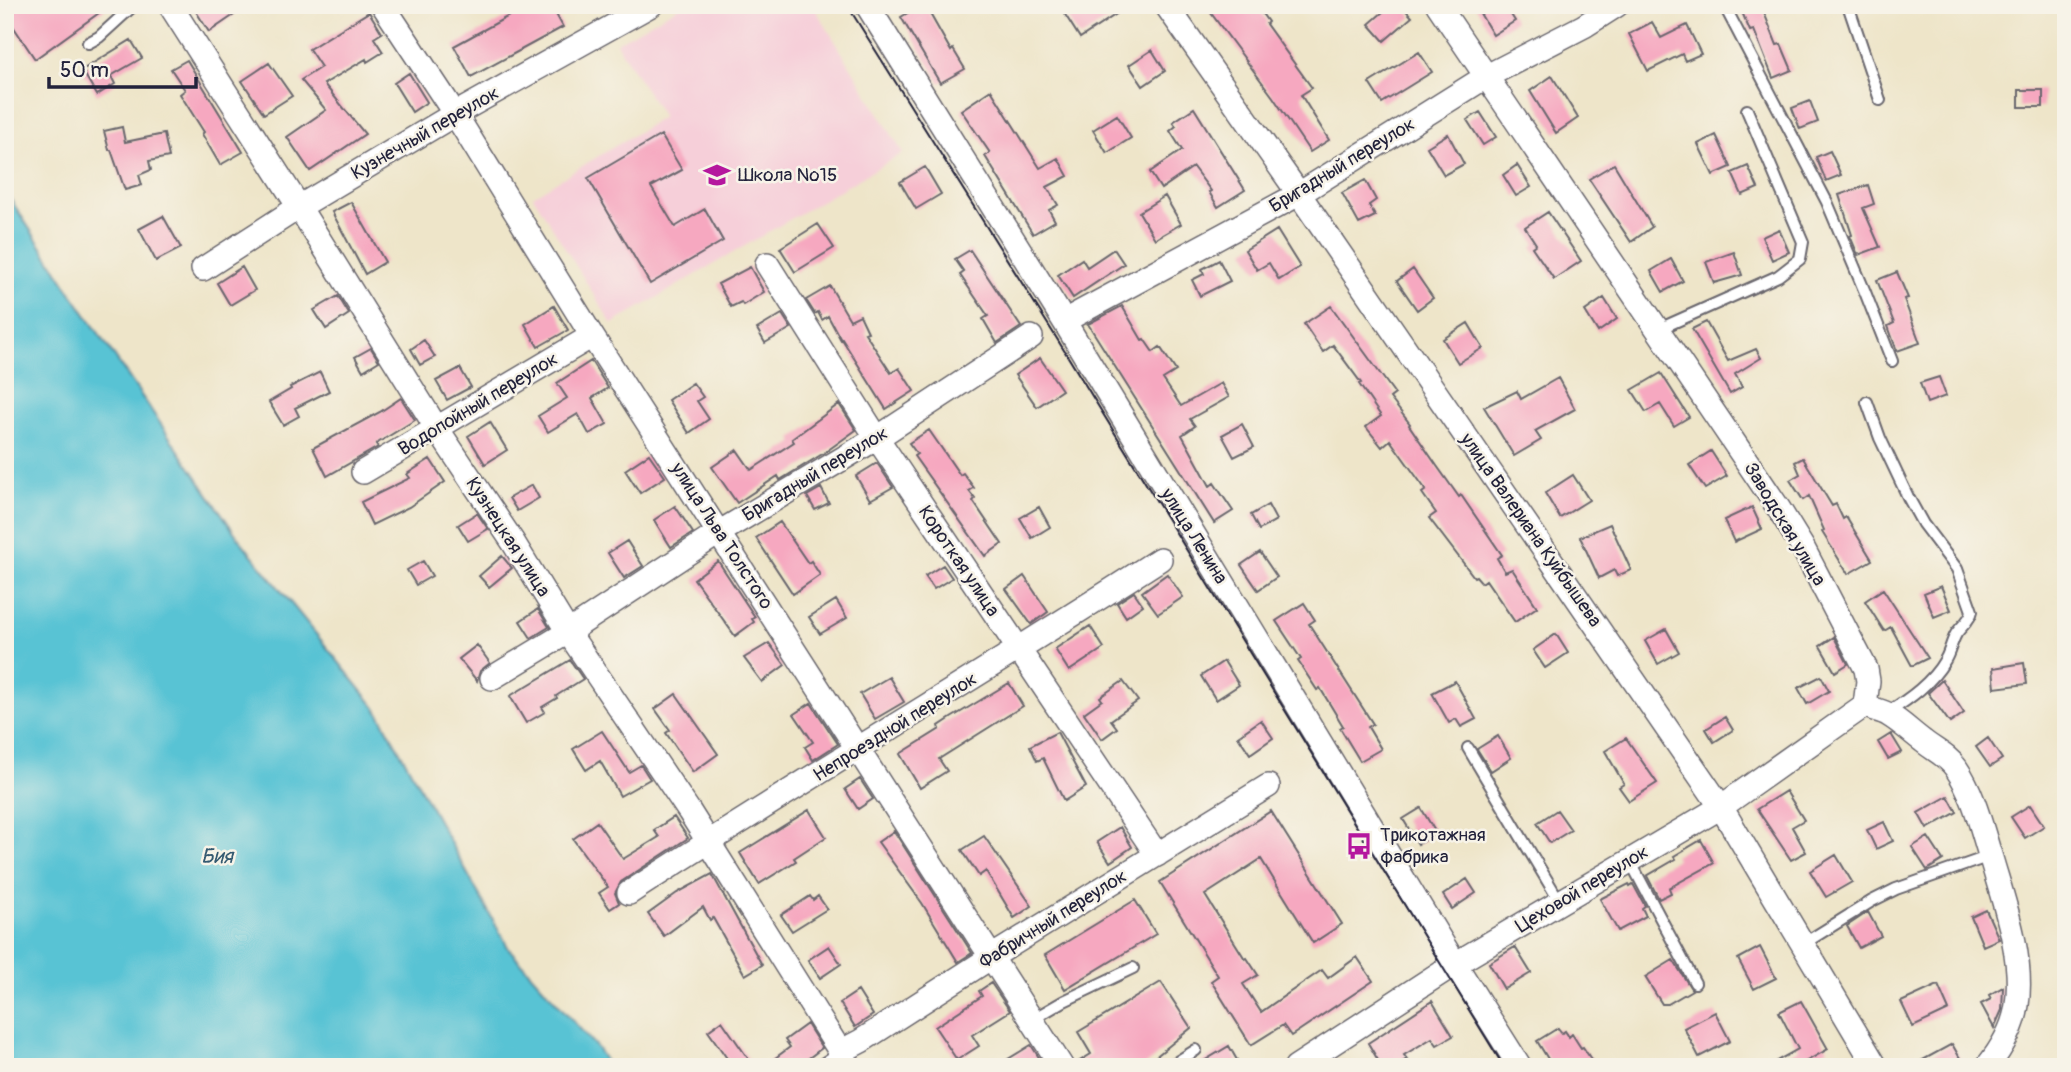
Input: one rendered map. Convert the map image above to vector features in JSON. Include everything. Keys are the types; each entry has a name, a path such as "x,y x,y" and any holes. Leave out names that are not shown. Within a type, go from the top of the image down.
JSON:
{"street":[{"name":"Кузнецкая улица","path":"170,5 436,428 708,842 845,1059"},
{"name":"улица Льва Толстого","path":"383,5 455,114 592,336 1062,1067"},
{"name":"Кузнечный переулок","path":"202,269 612,14 651,5"},
{"name":"улица Ленина","path":"867,5 1064,321 1520,1067"},
{"name":"улица Валериана Куйбышева","path":"1166,5 1721,807 1876,1067"},
{"name":"Заводская улица","path":"1438,5 1659,329 1803,548 1866,668 1868,681 1863,701 1865,705"},
{"name":"Бригадный переулок","path":"1064,321 1299,194 1487,76 1584,26 1617,5"},
{"name":"Короткая улица","path":"767,264 877,438 1157,855"},
{"name":"Водопойный переулок","path":"363,472 592,336"},
{"name":"Бригадный переулок","path":"492,678 568,632 720,532 877,438 1031,337"},
{"name":"Непроездной переулок","path":"629,893 1018,651 1160,559"},
{"name":"Цеховой переулок","path":"1296,1067 1455,964 1721,807 1865,705"},
{"path":"1865,705 1887,713 1945,756 1955,767 1978,811 2015,949 2018,979 2018,1002 2014,1020 2005,1041 1990,1063"},
{"name":"Фабричный переулок","path":"845,1059 884,1026 1268,786"}],"lane":[{"path":"88,43 105,32 134,5"},
{"path":"1724,5 1827,202 1892,361"},
{"path":"1848,5 1880,100"},
{"path":"1659,329 1778,276 1800,259 1803,242 1747,110"},
{"path":"1867,402 1880,438 1908,497 1923,524 1957,569 1972,611 1933,677 1908,700 1887,713"},
{"path":"1468,748 1560,902"},
{"path":"1803,944 1896,889 1990,856"},
{"path":"1630,861 1695,984"},
{"path":"1033,1019 1133,968"},
{"path":"1168,1067 1196,1050"},
{"path":"818,1067 845,1059"}],"shaded area":[{"name":"Школа №15","path":"682,5 813,5 903,153 612,324 533,196 663,117 616,43"}],"water":[{"name":"Бия","path":"5,191 239,539 376,708 509,949 598,1049 609,1067 5,1067"}],"building":[{"path":"5,5 110,5 35,59 5,14"},
{"path":"192,5 228,5 234,15 209,32"},
{"path":"529,5 551,5 563,27 471,77 454,46"},
{"path":"925,5 951,51 953,49 965,69 940,83 901,17"},
{"path":"1059,5 1130,5 1080,38"},
{"path":"1205,5 1256,5 1268,22 1266,24 1312,88 1301,95 1329,140 1310,152"},
{"path":"1391,5 1401,5 1412,17 1384,41 1369,24"},
{"path":"1475,5 1505,5 1515,21 1493,35"},
{"path":"1739,5 1761,5 1777,45 1781,44 1792,70 1773,78 1754,30 1750,31"},
{"path":"369,12 382,33 374,38 383,52 324,84 365,134 310,171 287,137 326,110 301,80 321,67 309,49"},
{"path":"1652,22 1661,38 1687,25 1701,54 1685,61 1682,54 1648,71 1629,34"},
{"path":"131,40 142,58 111,76 115,84 97,95 82,70"},
{"path":"1152,50 1165,71 1143,86 1129,65"},
{"path":"1419,52 1432,72 1382,103 1369,83"},
{"path":"187,60 243,152 220,165 202,134 204,132 180,94 185,90 171,69"},
{"path":"269,63 292,96 264,114 242,81"},
{"path":"409,73 427,102 412,112 394,83"},
{"path":"1552,76 1578,118 1556,133 1530,91"},
{"path":"991,90 1040,168 1058,158 1068,176 1047,187 1058,205 1049,210 1055,221 1033,234 985,156 990,153 961,110"},
{"path":"2019,90 2043,90 2043,107 2019,107"},
{"path":"1810,101 1818,122 1800,129 1792,108"},
{"path":"1194,108 1245,190 1218,207 1209,192 1211,191 1193,167 1161,189 1150,172 1182,150 1170,131 1176,126 1173,122"},
{"path":"1480,112 1496,137 1483,145 1467,120"},
{"path":"1117,115 1131,138 1107,153 1093,130"},
{"path":"122,127 125,142 164,134 169,157 149,161 151,170 139,175 142,185 125,190 104,131"},
{"path":"1448,134 1464,164 1444,175 1427,147"},
{"path":"661,135 682,170 651,187 675,227 705,209 723,241 650,284 588,178"},
{"path":"1716,135 1731,167 1713,175 1698,144"},
{"path":"1830,151 1841,175 1826,181 1816,157"},
{"path":"1614,164 1652,227 1631,242 1589,179"},
{"path":"1517,165 1531,187 1516,196 1503,175"},
{"path":"1748,166 1758,188 1742,195 1732,173"},
{"path":"925,167 941,194 916,209 900,182"},
{"path":"1365,180 1376,200 1369,205 1375,216 1359,224 1342,193"},
{"path":"1868,185 1874,204 1863,208 1880,247 1858,255 1839,195"},
{"path":"1165,196 1181,224 1155,239 1139,212"},
{"path":"351,202 385,262 365,274 332,212"},
{"path":"1548,212 1581,261 1554,279 1532,247 1536,244 1525,227"},
{"path":"163,216 181,248 156,261 139,229"},
{"path":"818,224 834,248 795,272 780,248"},
{"path":"1779,229 1789,252 1772,260 1762,237"},
{"path":"1277,230 1300,267 1279,280 1269,263 1257,270 1245,250"},
{"path":"1114,249 1124,264 1073,298 1058,275 1082,259 1087,267"},
{"path":"970,250 1021,327 997,343 983,319 988,316 960,275 964,272 955,259"},
{"path":"1734,252 1742,275 1714,283 1706,262"},
{"path":"1671,259 1683,281 1663,292 1651,271"},
{"path":"1219,260 1230,281 1200,296 1192,280 1204,274 1202,269"},
{"path":"242,267 255,290 230,305 217,283"},
{"path":"750,267 764,292 743,305 741,302 731,307 718,284"},
{"path":"1413,269 1433,298 1417,310 1397,281"},
{"path":"1897,272 1908,298 1904,299 1920,343 1897,351 1888,326 1894,323 1877,280"},
{"path":"830,286 850,320 860,315 868,332 865,333 891,373 899,368 914,391 886,409 828,316 822,320 806,300"},
{"path":"338,296 349,314 326,329 314,310"},
{"path":"1604,298 1617,319 1598,332 1585,311"},
{"path":"554,306 568,330 538,347 525,324"},
{"path":"1122,306 1142,340 1144,339 1153,352 1160,347 1176,371 1163,379 1181,406 1221,383 1229,397 1190,419 1195,426 1182,435 1210,486 1214,483 1233,511 1214,523 1088,324"},
{"path":"1331,306 1395,394 1390,398 1502,555 1497,558 1505,572 1512,569 1537,607 1515,622 1486,580 1482,583 1474,577 1429,518 1436,513 1422,493 1426,490 1390,440 1382,447 1366,427 1381,416 1359,384 1361,383 1333,345 1323,352 1304,324"},
{"path":"782,314 791,328 765,343 757,329"},
{"path":"1706,322 1728,361 1756,349 1761,358 1735,374 1742,387 1730,394 1692,329"},
{"path":"1468,323 1483,348 1458,363 1443,339"},
{"path":"424,340 435,357 420,365 411,349"},
{"path":"371,348 379,361 363,371 355,357"},
{"path":"1040,358 1062,390 1037,407 1015,375"},
{"path":"591,361 608,388 592,398 607,424 589,434 578,414 548,432 538,416 567,398 557,383"},
{"path":"460,368 471,387 447,400 436,381"},
{"path":"320,372 329,391 295,408 299,416 283,425 269,402 291,389 290,387"},
{"path":"1661,373 1689,417 1674,426 1660,404 1646,412 1632,390"},
{"path":"1939,377 1946,396 1927,403 1920,383"},
{"path":"1558,378 1575,409 1535,431 1541,440 1514,456 1484,407 1517,391 1521,399"},
{"path":"693,383 703,397 697,401 709,419 689,433 668,400"},
{"path":"401,398 415,420 376,444 378,447 327,476 313,448"},
{"path":"839,404 856,430 780,480 778,476 737,503 712,467 737,450 751,470 794,442 792,439"},
{"path":"490,422 507,450 485,464 468,436"},
{"path":"1242,424 1254,447 1234,457 1222,435"},
{"path":"929,430 960,475 963,473 974,488 969,491 975,499 973,501 1002,544 985,556 914,456 917,454 909,443"},
{"path":"1711,451 1727,476 1705,489 1689,465"},
{"path":"649,454 665,477 640,493 625,470"},
{"path":"1803,458 1832,506 1836,504 1843,519 1846,517 1872,560 1848,574 1822,532 1824,530 1809,496 1803,500 1790,480 1800,474 1795,462"},
{"path":"430,459 445,482 409,507 372,525 361,502 410,478 407,474"},
{"path":"877,463 893,487 870,500 856,476"},
{"path":"1573,475 1589,500 1560,518 1545,493"},
{"path":"532,485 539,498 517,511 509,498"},
{"path":"821,488 829,503 815,510 807,496"},
{"path":"1268,505 1276,520 1259,530 1251,515"},
{"path":"675,506 693,533 671,547 654,520"},
{"path":"1039,507 1050,527 1032,538 1020,518"},
{"path":"1752,507 1762,529 1734,542 1724,520"},
{"path":"477,513 488,529 468,541 458,525"},
{"path":"780,522 808,563 811,561 820,575 793,594 756,538"},
{"path":"1610,524 1631,570 1617,576 1614,570 1599,578 1580,537"},
{"path":"627,541 643,566 624,578 608,553"},
{"path":"1260,552 1277,577 1258,590 1241,565"},
{"path":"502,556 512,568 489,587 479,576"},
{"path":"423,561 432,576 416,585 407,570"},
{"path":"718,561 755,617 752,619 754,622 735,636 694,579"},
{"path":"943,565 952,578 934,589 925,576"},
{"path":"1167,574 1183,597 1158,614 1142,592"},
{"path":"1024,576 1048,612 1031,624 1006,589"},
{"path":"1941,586 1951,610 1934,617 1924,593"},
{"path":"1883,589 1928,658 1912,666 1891,627 1884,631 1865,601"},
{"path":"1134,592 1143,605 1126,617 1117,603"},
{"path":"836,600 847,618 820,634 809,617"},
{"path":"1304,603 1315,620 1309,624 1373,724 1368,727 1381,749 1360,761 1340,728 1343,726 1320,688 1317,690 1298,661 1301,659 1276,621"},
{"path":"538,609 549,627 531,638 520,621"},
{"path":"1090,626 1104,648 1069,671 1055,649"},
{"path":"1666,629 1679,652 1658,664 1645,641"},
{"path":"1556,634 1568,653 1545,668 1533,650"},
{"path":"1834,637 1848,664 1835,672 1820,646"},
{"path":"769,643 785,665 762,682 744,658"},
{"path":"477,645 490,663 480,671 477,681 459,659"},
{"path":"570,660 583,679 556,696 557,698 542,707 545,712 526,723 510,696"},
{"path":"1224,661 1239,685 1216,700 1201,676"},
{"path":"2024,663 2027,684 1995,688 1993,668"},
{"path":"1821,676 1829,691 1807,704 1798,688"},
{"path":"889,677 904,702 875,719 860,694"},
{"path":"1942,680 1964,713 1950,723 1928,693"},
{"path":"1123,681 1138,701 1111,720 1117,728 1102,739 1084,713 1102,700 1100,697"},
{"path":"1455,681 1476,719 1461,727 1456,719 1449,723 1432,693"},
{"path":"1009,683 1023,706 939,759 947,771 920,788 900,754 940,729 939,726 951,718"},
{"path":"676,694 718,754 693,772 666,733 670,730 655,709"},
{"path":"811,703 838,744 813,760 805,747 813,742 794,714"},
{"path":"1725,717 1733,730 1714,742 1706,729"},
{"path":"1261,720 1273,738 1250,754 1238,736"},
{"path":"602,731 629,772 641,765 650,779 620,796 600,761 586,770 573,749"},
{"path":"1057,732 1086,787 1064,801 1043,758 1037,761 1030,746"},
{"path":"1891,734 1902,752 1888,759 1878,742"},
{"path":"1498,736 1511,758 1491,771 1477,749"},
{"path":"1626,738 1657,783 1629,801 1619,787 1624,784 1605,751"},
{"path":"1988,738 2002,759 1990,767 1976,747"},
{"path":"860,779 873,799 858,809 845,789"},
{"path":"1786,791 1804,820 1792,827 1806,852 1791,860 1757,809"},
{"path":"1948,796 1957,812 1927,829 1918,813"},
{"path":"2030,805 2044,826 2025,838 2011,817"},
{"path":"1421,808 1436,833 1418,844 1403,819"},
{"path":"809,810 826,837 794,858 796,861 759,884 740,853"},
{"path":"1557,810 1571,830 1550,843 1537,823"},
{"path":"1271,811 1342,924 1313,943 1261,859 1205,895 1258,975 1243,984 1261,1012 1322,970 1328,978 1357,957 1373,981 1291,1036 1283,1025 1251,1045 1211,981 1218,976 1160,882"},
{"path":"674,817 688,838 621,882 615,893 619,903 610,909 599,893 608,887 573,839 597,822 623,859 659,837 654,830"},
{"path":"1884,822 1893,841 1876,849 1867,830"},
{"path":"1120,827 1132,847 1110,862 1097,842"},
{"path":"894,831 972,953 958,962 922,903 878,842"},
{"path":"984,836 1032,906 1014,918 986,871 979,876 962,850"},
{"path":"1928,837 1943,860 1927,870 1912,847"},
{"path":"1701,840 1714,863 1669,888 1671,893 1659,899 1647,876"},
{"path":"1836,855 1852,882 1826,897 1810,871"},
{"path":"712,874 762,965 745,975 713,918 710,920 703,907 664,936 648,914 677,893"},
{"path":"1467,879 1476,893 1452,909 1443,895"},
{"path":"1633,884 1645,906 1642,908 1646,916 1618,931 1600,899"},
{"path":"810,896 813,900 818,896 827,909 792,931 781,915"},
{"path":"1135,900 1156,934 1065,989 1045,955"},
{"path":"1986,910 1999,939 1983,946 1971,917"},
{"path":"1868,912 1881,936 1859,948 1847,926"},
{"path":"829,946 841,964 820,978 808,960"},
{"path":"1515,947 1531,973 1504,989 1489,963"},
{"path":"1760,947 1776,978 1754,989 1738,959"},
{"path":"1673,960 1692,990 1668,1004 1662,1004 1645,977"},
{"path":"1161,982 1191,1028 1143,1067 1076,1067 1075,1064 1091,1054 1078,1032"},
{"path":"991,983 1010,1011 972,1035 979,1046 957,1060 935,1027 982,996 979,991"},
{"path":"1938,985 1949,1010 1913,1027 1901,1002"},
{"path":"2003,987 2002,1010 1994,1028 1981,1004 1991,999 1989,995"},
{"path":"858,991 873,1015 855,1027 840,1003"},
{"path":"1432,1001 1453,1036 1437,1045 1432,1038 1404,1055 1407,1059 1394,1067 1382,1067 1368,1043"},
{"path":"1801,1001 1828,1049 1796,1067 1766,1067 1798,1049 1779,1012"},
{"path":"1715,1012 1730,1041 1699,1057 1684,1028"},
{"path":"722,1021 754,1067 733,1067 708,1031"},
{"path":"807,1024 822,1048 797,1067 763,1067 790,1047 785,1040"},
{"path":"1558,1028 1562,1033 1565,1031 1569,1037 1572,1034 1596,1067 1553,1067 1537,1041"},
{"path":"1952,1044 1961,1060 1949,1067 1910,1067"},
{"path":"1031,1045 1045,1067 995,1067"},
{"path":"1229,1046 1241,1067 1194,1067"}],"tram line":[{"path":"847,5 1054,334 1504,1067"}],"place":[{"name":"Школа №15","path":"717,175"},
{"name":"Трикотажная фабрика","path":"1359,846"}]}
